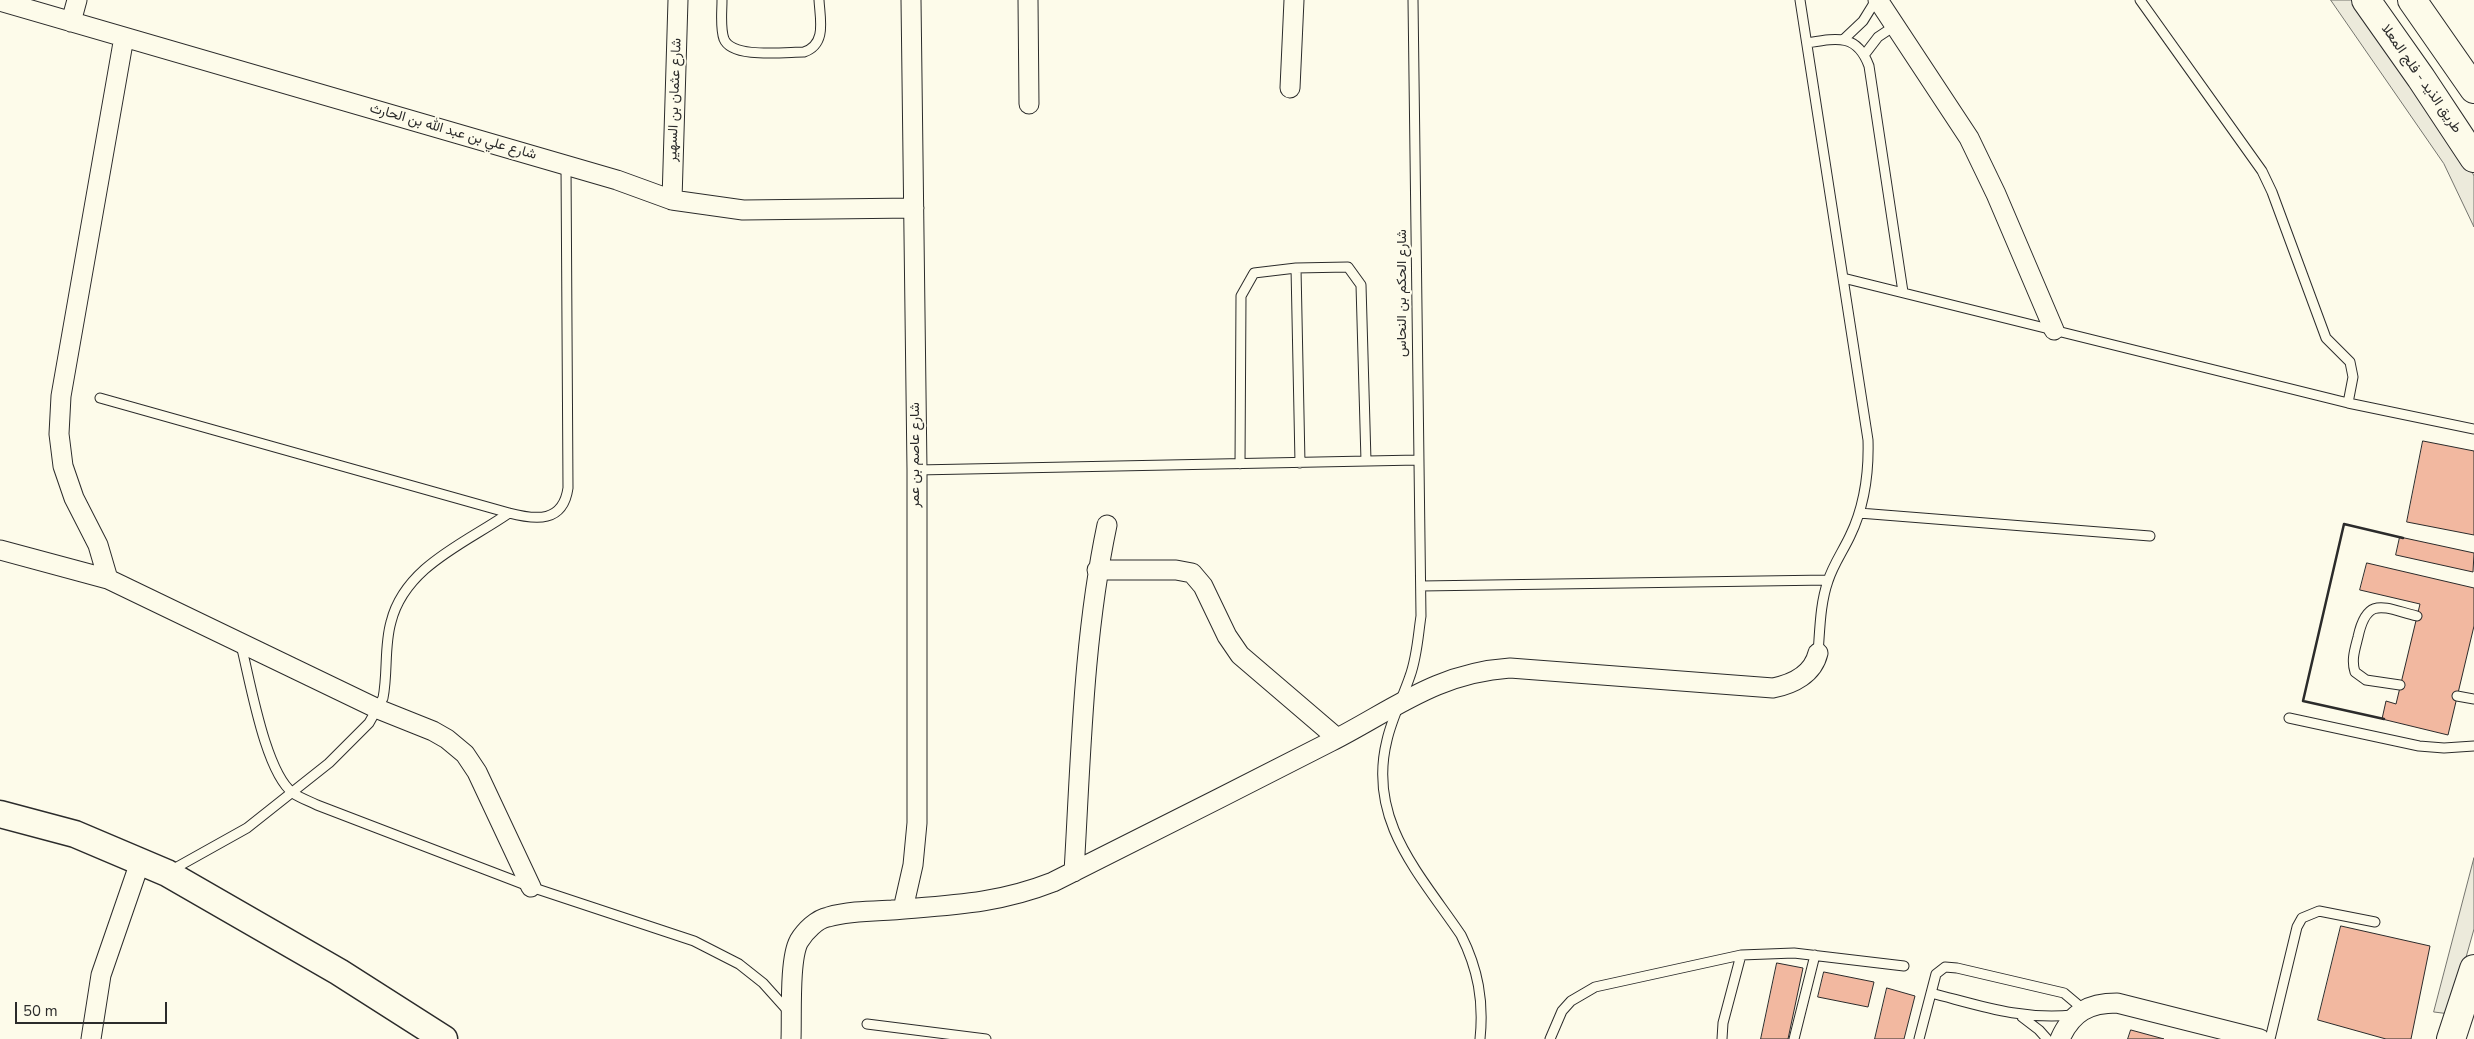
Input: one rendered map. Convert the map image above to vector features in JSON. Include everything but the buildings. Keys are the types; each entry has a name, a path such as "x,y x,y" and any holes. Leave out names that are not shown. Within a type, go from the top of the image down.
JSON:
{"highway":[{"name":"طريق الذيد - فلج المعلا","path":"2366,0 2474,158"},
{"path":"2412,0 2474,89"},
{"path":"2450,1037 2474,969"}],"street":[{"path":"71,22 77,0"},
{"name":"شارع عثمان بن السهير","path":"672,200 678,0"},
{"name":"شارع عاصم بن عمر","path":"903,909 913,866 917,823 917,470 911,0"},
{"path":"1028,0 1029,104"},
{"path":"1290,88 1294,0"},
{"path":"1877,0 1896,25 1969,138 1996,194 2054,330"},
{"name":"شارع علي بن عبد الله بن الحارث","path":"0,1 566,166 672,200 743,210 914,208"},
{"path":"108,579 98,545 68,482 60,450 59,422 61,396 124,37"},
{"path":"1074,872 1088,638 1097,570 1107,525"},
{"path":"0,550 108,579 241,645 447,739 465,754 487,790 531,887"},
{"path":"1097,570 1176,570 1192,573 1203,586 1232,646 1337,738"},
{"path":"790,1039 794,957 799,941 809,928 826,917 966,905 1004,899 1039,888 1337,738 1451,678 1470,672 1510,668 1774,688 1789,684 1802,676 1816,660 1818,653"},
{"path":"0,814 75,834 167,873 339,972 444,1039"},
{"path":"91,1039 101,975 140,862"},
{"path":"2060,1039 2065,1027 2079,1012 2100,1003 2118,1003 2260,1039"}],"lane":[{"path":"722,0 725,39 732,48 743,52 804,52 810,50 819,41 819,0"},
{"name":"شارع الحكم بن النحاس","path":"1413,0 1421,586 1417,645 1411,674 1387,740 1383,760 1384,801 1397,840 1461,935 1469,951 1480,987 1482,1006 1480,1039"},
{"path":"1800,0 1868,440 1868,479 1860,513 1828,580 1824,596 1818,653"},
{"path":"1844,39 1862,21 1877,0"},
{"path":"2140,0 2262,171 2272,192 2320,325 2326,338 2350,362 2354,377 2348,403"},
{"path":"1865,54 1878,37 1896,25"},
{"path":"1806,43 1844,39 1856,44 1865,54 1869,66 1903,292"},
{"path":"100,398 509,513 532,519 542,518 558,510 566,497 566,166"},
{"path":"1240,464 1241,296 1254,273 1296,268 1348,267 1361,285 1366,461"},
{"path":"1296,268 1300,462"},
{"path":"1843,278 2348,403 2474,429"},
{"path":"917,470 1418,460"},
{"path":"167,873 247,828 344,749 369,723 378,709 385,688 390,622 396,605 406,589 438,558 509,513"},
{"path":"1860,513 2150,536"},
{"path":"1421,586 1828,580"},
{"path":"2400,685 2366,680 2355,672 2353,658 2361,621 2369,610 2376,608 2417,616"},
{"path":"241,645 267,748 276,769 292,792 317,805 531,887 687,939 718,952 739,964 763,983 792,1015"},
{"path":"2457,696 2474,699"},
{"path":"2290,718 2419,746 2444,748 2474,746"},
{"path":"2270,1039 2302,918 2319,911 2375,922"},
{"path":"1550,1039 1562,1011 1577,997 1595,987 1741,955 1776,952 1904,966"},
{"path":"1722,1039 1723,1023 1741,955"},
{"path":"1794,1039 1815,955"},
{"path":"1919,1039 1931,993 1936,974 1940,969 1951,966 2064,993 2079,1012 2046,1017 2019,1016 1931,993"},
{"path":"2019,1016 2039,1030 2047,1039"},
{"path":"867,1024 986,1039"}],"shaded area":[{"path":"2331,0 2357,0 2463,153 2474,176 2474,227 2444,164"},
{"path":"2474,858 2474,929 2450,1014 2434,1012"}],"wall":[{"path":"2384,719 2303,701 2344,524 2403,538"}]}
